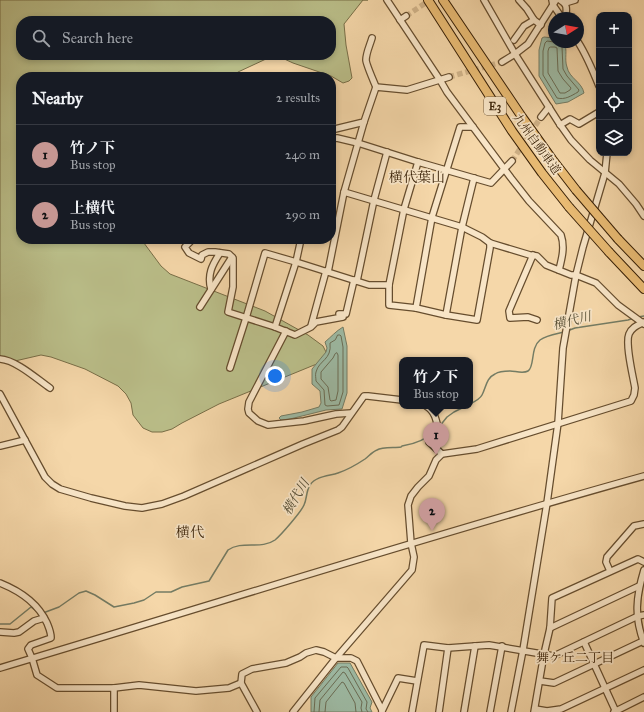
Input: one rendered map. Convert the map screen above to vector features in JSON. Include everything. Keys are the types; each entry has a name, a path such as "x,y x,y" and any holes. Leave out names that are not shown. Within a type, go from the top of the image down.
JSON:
{"highway":[{"name":"九州自動車道","path":"428,0 512,131 542,173 568,207 644,289"},
{"name":"九州自動車道","path":"444,0 522,117 552,159 576,190 618,239 644,266"}],"street":[{"path":"387,0 447,92 472,127 529,201 561,235 563,242 562,258 559,270"},
{"path":"484,0 515,54 571,140 590,160 619,184 644,216"},
{"path":"519,0 534,20 541,24"},
{"path":"562,2 574,0"},
{"path":"502,62 528,44 554,2"},
{"path":"554,2 559,12"},
{"path":"562,2 567,7 566,12"},
{"path":"400,20 406,16"},
{"path":"514,40 524,26 534,20"},
{"path":"336,229 344,192 364,122 376,87 366,63 372,38"},
{"path":"582,48 598,84"},
{"path":"376,87 407,90 448,78"},
{"path":"541,117 549,107"},
{"path":"560,125 570,119 579,124 596,114"},
{"path":"336,129 364,122"},
{"path":"416,308 432,217 446,170 460,127 472,127"},
{"path":"336,138 358,143 491,183 512,161"},
{"path":"188,244 185,247 189,253 201,259 202,255 208,252 229,254 234,258 232,287 228,312 295,335 311,327 316,322 346,314 356,281 374,200 387,152"},
{"path":"512,712 547,503 558,423 563,348 576,275 605,173 607,156"},
{"path":"418,162 404,209 389,285 389,305 416,308 477,320 490,243"},
{"path":"446,315 462,226 474,178"},
{"path":"344,192 462,226 490,243 537,256 546,264 559,270 596,283 618,305 644,323"},
{"path":"275,327 296,262 300,244"},
{"path":"311,327 327,271 333,244"},
{"path":"211,289 209,274 220,253"},
{"path":"230,368 264,253 369,285 389,285"},
{"path":"533,255 509,312 510,318 528,317 537,320"},
{"path":"200,307 232,257"},
{"path":"293,712 336,658 412,570 414,557 411,543 408,505 411,496 429,476 436,460 442,454 477,449 631,401 635,388 628,346 629,335 634,327 644,323"},
{"path":"286,331 249,402 249,413 258,421 268,425 351,413"},
{"path":"0,360 6,360 22,368 50,388"},
{"path":"0,394 45,477 52,484 60,489 91,498 125,506 142,508 162,504 184,496 303,444 333,433 342,426 364,396 399,400"},
{"path":"430,409 434,414 440,437 429,442 442,454"},
{"path":"0,446 25,440"},
{"path":"0,668 411,543 644,476"},
{"path":"610,571 606,562 607,557 634,526 644,524"},
{"path":"644,562 638,559 552,598 550,628 544,654 535,710 561,709 644,670"},
{"path":"540,681 554,683 644,642 639,628 641,616 637,606 639,586 644,570"},
{"path":"0,583 12,588 33,603 44,618 51,633 51,638 31,645 28,649 37,675 57,688 114,688 139,685 196,691 229,688 241,683"},
{"path":"550,628 639,586"},
{"path":"412,712 424,645 448,648 489,645 502,646 554,656 641,616"},
{"path":"0,632 19,632 34,621 44,618"},
{"path":"584,642 615,712 644,698"},
{"path":"464,712 475,646"},
{"path":"490,712 502,646"},
{"path":"438,712 448,648"},
{"path":"257,712 241,683 242,674 252,670 286,663 300,658 306,653 316,650 336,658 351,658 357,661 382,711"},
{"path":"382,711 398,678 417,681"},
{"path":"114,688 114,712"}],"green space":[{"path":"0,0 363,0 344,24 352,78 343,83 336,79 336,72 319,72 286,60 336,60 336,16 16,16 16,60 264,60 238,72 16,72 16,244 145,244 161,266 170,274 265,311 308,335 323,346 326,352 326,357 324,361 219,404 172,429 162,432 152,432 143,428 133,415 131,403 126,394 118,386 85,369 41,355 15,361 0,356"}],"water":[{"path":"548,37 548,48 566,48 566,64 568,71 581,86 584,93 568,102 556,104 539,76 539,50 542,38"},
{"path":"343,327 347,346 347,393 342,409 326,410 281,420 279,418 281,416 319,407 321,403 320,391 312,384 312,369 326,352 327,348 325,342"},
{"path":"338,663 350,663 372,702 370,708 372,712 311,712 311,697"}],"waterway":[{"name":"横代川","path":"638,317 644,316"},
{"name":"横代川","path":"567,331 575,328 634,318"},
{"name":"横代川","path":"473,402 481,396 492,376 506,371 528,371 531,366 537,343 543,338 564,332"},
{"name":"横代川","path":"439,427 447,417 460,409"},
{"name":"横代川","path":"43,613 59,607 79,593 86,591 114,607 144,600 156,592 171,592 182,587 209,581 228,550 233,547 264,544 275,540 291,523 302,508 305,503 309,487 316,480 348,469 379,449 401,447 412,444 429,436 436,430"},
{"name":"横代川","path":"0,624 10,624 31,607 39,613"}],"tunnel":[{"path":"406,16 430,0"},
{"path":"449,77 502,62"},
{"path":"512,161 541,117"}],"place":[{"name":"竹ノ下","path":"436,455"},
{"name":"上横代","path":"432,531"}],"district":[{"name":"横代葉山","path":"417,177"},
{"name":"横代","path":"190,532"},
{"name":"舞ケ丘二丁目","path":"575,658"}]}
